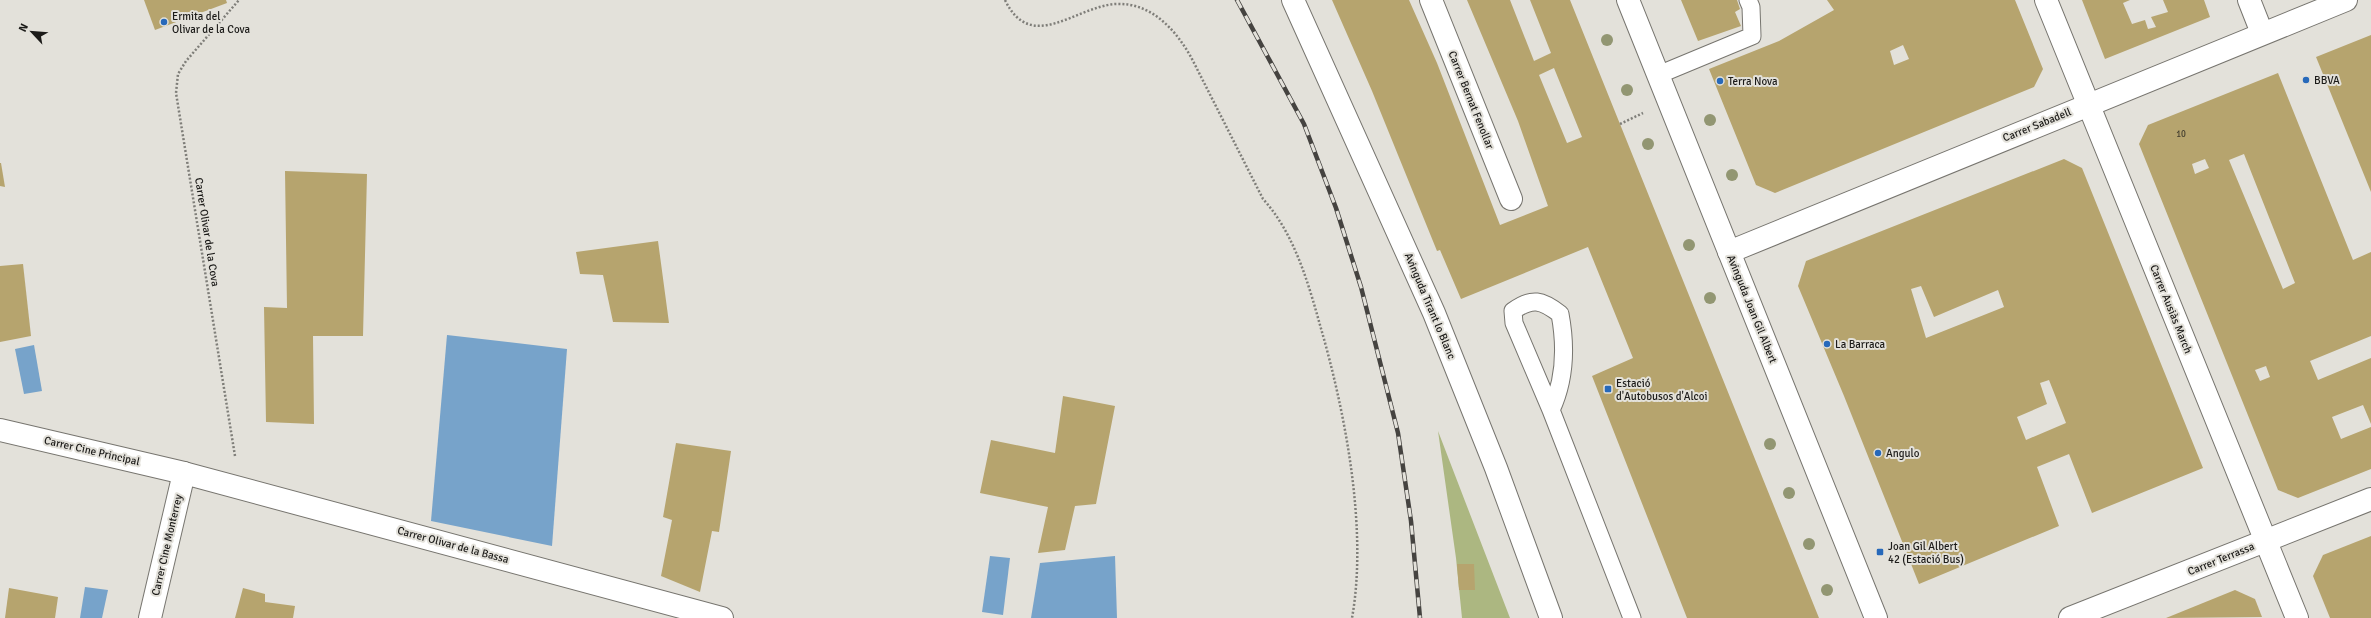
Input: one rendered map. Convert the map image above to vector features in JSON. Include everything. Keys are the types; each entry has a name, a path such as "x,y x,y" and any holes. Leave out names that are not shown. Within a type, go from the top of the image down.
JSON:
{"street":[{"name":"Avinguda Tirant lo Blanc","path":"1293,0 1434,313 1496,468 1551,618"},
{"name":"Carrer Bernat Fenollar","path":"1431,0 1511,199"},
{"name":"Avinguda Joan Gil Albert","path":"1628,0 1876,618"},
{"name":"Carrer Ausiàs March","path":"2046,0 2297,618"},
{"path":"2248,0 2262,33"},
{"name":"Carrer Sabadell","path":"1729,252 2087,104 2346,0"},
{"name":"Carrer Cine Principal","path":"0,430 184,473"},
{"name":"Carrer Olivar de la Bassa","path":"184,473 722,618"},
{"name":"Carrer Cine Monterrey","path":"150,618 184,473"},
{"name":"Carrer Terrassa","path":"2070,618 2371,499"}],"lane":[{"path":"1658,75 1752,36 1751,7 1748,0"},
{"path":"1551,410 1558,394 1563,362 1564,337 1560,314 1545,302 1524,303 1513,312 1514,324 1551,410 1632,618"}],"path":[{"name":"Carrer Olivar de la Cova","path":"239,0 186,61 178,74 176,93 240,488"},
{"path":"1005,0 1011,12 1019,22 1043,26 1116,4 1141,9 1170,26 1178,35 1191,57 1263,199 1271,208 1288,235 1299,259 1314,304 1338,392 1352,477 1357,581 1352,618"}],"green space":[{"path":"1438,431 1510,618 1462,618 1456,558"}],"water":[{"path":"447,335 567,349 552,546 431,521"},
{"path":"34,345 42,391 24,394 15,349"},
{"path":"990,556 1010,558 1003,615 982,612"},
{"path":"1115,556 1117,618 1031,618 1040,563"},
{"path":"85,587 108,590 102,618 80,618"}],"building":[{"name":"Ermita del Olivar de la Cova","path":"144,0 226,0 227,3 155,30"},
{"path":"1332,0 1409,0 1437,63 1500,225 1548,206 1518,121 1467,0 1510,0 1534,61 1551,53 1530,0 1570,0 1819,618 1687,618 1592,376 1633,358 1588,247 1461,299 1440,250 1437,251 1372,91","holes":["1554,68 1582,137 1567,143 1539,75"]},
{"path":"1681,0 1737,0 1740,9 1735,12 1741,26 1698,41"},
{"path":"1827,0 2015,0 2043,69 2034,87 1775,193 1756,185 1709,69 1779,41 1834,10","holes":["1903,45 1909,59 1894,65 1890,51"]},
{"path":"2082,0 2130,0 2123,3 2132,24 2145,20 2148,29 2156,27 2151,17 2168,12 2163,0 2204,0 2210,17 2105,59"},
{"path":"2371,35 2371,192 2316,57"},
{"path":"2278,73 2353,260 2371,252 2371,336 2310,361 2318,380 2371,358 2371,424 2363,405 2332,417 2341,439 2371,427 2371,469 2298,498 2278,490 2139,144 2148,125","holes":["2244,154 2295,283 2283,289 2229,160","2205,159 2209,168 2195,174 2192,164","2266,366 2270,377 2260,381 2255,370"]},
{"path":"2064,159 2082,168 2203,468 2092,513 2069,454 2037,467 2059,526 1919,584 1844,396 1798,286 1806,261","holes":["1921,286 1934,317 1998,290 2004,307 1926,338 1911,289","2049,380 2066,423 2026,440 2017,417 2047,404 2040,383"]},
{"path":"1,163 5,187 0,186"},
{"path":"285,171 367,174 363,336 313,336 314,424 266,422 264,307 287,308"},
{"path":"658,241 669,323 613,322 603,275 580,274 576,252"},
{"path":"23,264 31,336 0,342 0,266"},
{"path":"1063,396 1115,406 1096,504 1075,506 1065,550 1038,553 1048,507 980,493 991,440 1055,453"},
{"path":"676,443 731,451 719,532 712,531 700,592 661,576 672,520 663,517"},
{"path":"2371,536 2371,618 2330,618 2313,576 2323,555"},
{"path":"1457,564 1474,564 1475,590 1459,590"},
{"path":"9,588 58,597 55,618 5,618"},
{"path":"243,588 265,594 265,602 295,606 293,618 235,618"},
{"path":"2235,590 2255,599 2262,617 2166,618"}],"railway":[{"path":"1237,0 1304,124 1336,208 1361,287 1398,433 1411,521 1420,618"}],"place":[{"name":"Ermita del Olivar de la Cova","path":"164,22"},
{"name":"BBVA","path":"2306,80"},
{"name":"Terra Nova","path":"1720,81"},
{"name":"La Barraca","path":"1827,344"},
{"name":"Estació d'Autobusos d'Alcoi","path":"1608,389"},
{"name":"Angulo","path":"1878,453"},
{"name":"Joan Gil Albert 42 (Estació Bus)","path":"1880,552"}]}
